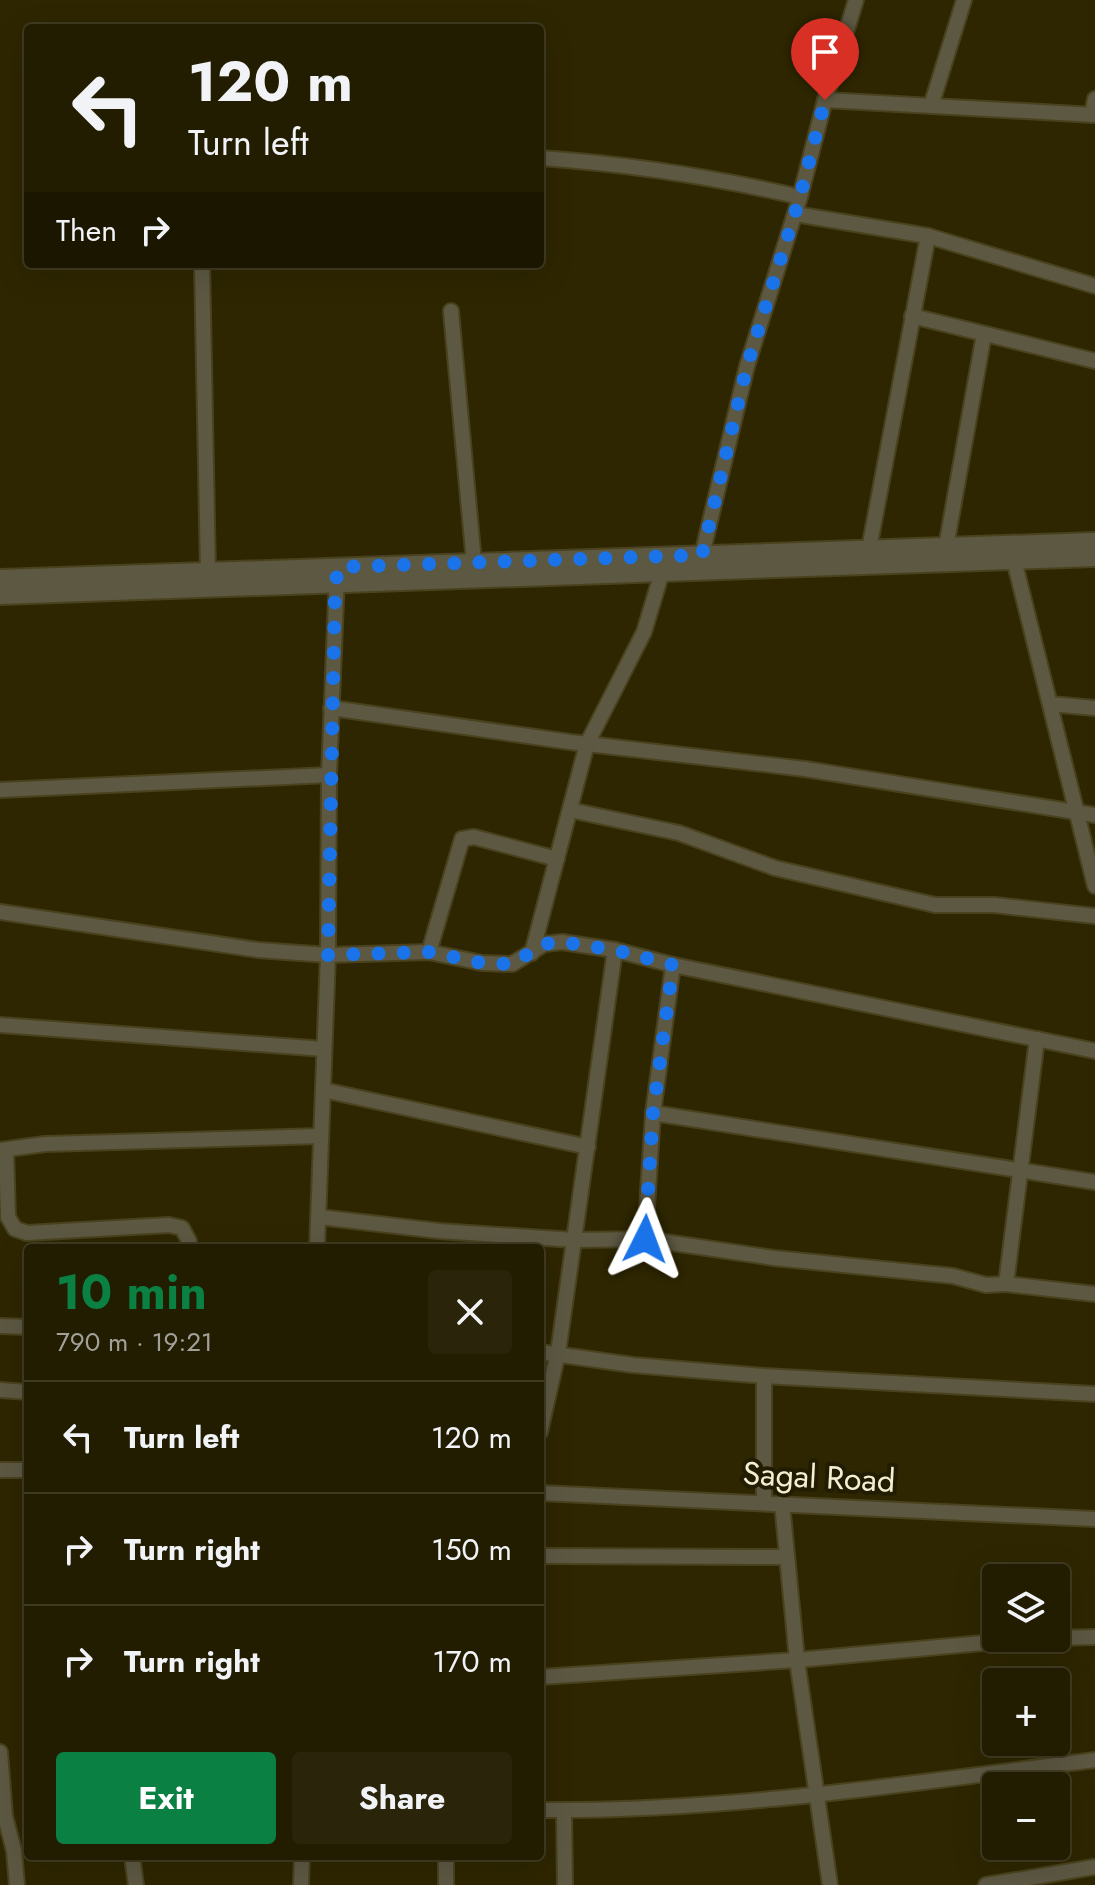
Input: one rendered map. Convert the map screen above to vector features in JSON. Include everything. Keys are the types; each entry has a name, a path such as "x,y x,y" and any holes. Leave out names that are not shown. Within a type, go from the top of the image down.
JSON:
{"street":[{"path":"702,555 747,366 795,214 856,0"},
{"path":"931,106 964,0"},
{"path":"825,100 1094,115 1095,99"},
{"path":"544,158 630,165 720,178 800,197"},
{"path":"795,214 928,236 1095,286"},
{"path":"869,549 928,236"},
{"path":"202,268 208,572"},
{"path":"451,311 474,563"},
{"path":"912,316 1095,361"},
{"path":"946,547 984,334"},
{"path":"0,579 208,572 337,576 662,572 1012,552 1095,542"},
{"path":"0,595 337,576 474,563 869,549 946,547 1095,557"},
{"path":"1012,552 1095,886"},
{"path":"532,953 587,744 644,632 662,572"},
{"path":"317,1244 337,576"},
{"path":"1050,704 1095,708"},
{"path":"331,708 587,744 805,769 1095,815"},
{"path":"0,790 329,775"},
{"path":"570,810 679,833 775,868 935,905 994,905 1095,916"},
{"path":"429,952 462,839 474,837 557,859"},
{"path":"0,912 243,948 328,955 429,952 482,963 512,964 544,944 562,942 615,950 673,965 1095,1051"},
{"path":"544,1414 558,1353 615,950"},
{"path":"645,1239 653,1113 673,965"},
{"path":"0,1025 324,1049"},
{"path":"1006,1284 1037,1039"},
{"path":"323,1090 588,1147"},
{"path":"653,1113 1095,1182"},
{"path":"189,1244 182,1228 169,1225 27,1233 15,1229 8,1217 3,1150 45,1144 321,1136"},
{"path":"319,1217 439,1231 574,1240 645,1239 774,1258 953,1276 986,1285 1006,1284 1095,1294"},
{"path":"0,1326 24,1327"},
{"path":"544,1352 633,1365 764,1376 1095,1394"},
{"path":"764,1376 764,1502"},
{"path":"0,1390 24,1392"},
{"path":"0,1470 24,1470"},
{"name":"Sagal Road","path":"544,1493 1095,1519"},
{"path":"782,1503 797,1660 830,1885"},
{"path":"544,1556 787,1557"},
{"path":"1070,1638 1095,1637"},
{"path":"544,1677 797,1660 982,1643"},
{"path":"0,1752 5,1816 14,1851 17,1885"},
{"path":"544,1810 688,1807 818,1795 1095,1760"},
{"path":"564,1810 565,1885"},
{"path":"133,1860 136,1885"},
{"path":"301,1885 302,1860"},
{"path":"446,1860 446,1885"},
{"path":"986,1885 1095,1867"}],"route":[{"path":"645,1239 653,1113 673,965 615,950 562,942 544,944 512,964 482,963 429,952 328,955 335,584 339,567 702,555 747,366 800,197 825,100"}]}
